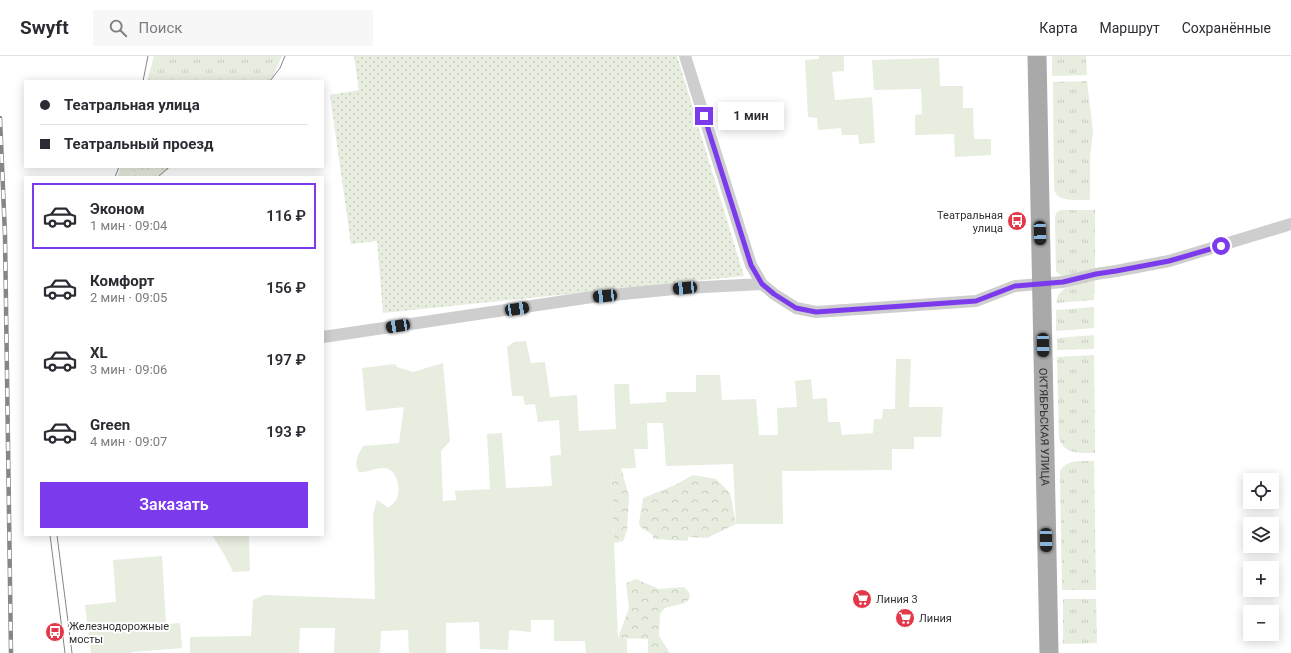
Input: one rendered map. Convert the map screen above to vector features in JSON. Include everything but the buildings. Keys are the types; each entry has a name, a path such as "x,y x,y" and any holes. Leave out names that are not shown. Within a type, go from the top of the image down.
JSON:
{"main road":[{"name":"ОКТЯБРЬСКАЯ УЛИЦА","path":"1037,56 1049,653"}],"street":[{"path":"686,56 751,265 762,284 774,294 796,308 816,312 976,301 1015,286 1063,282 1096,274 1169,261 1291,224"},
{"path":"324,337 592,297 685,288 762,284"}],"green space":[{"path":"154,56 282,56 271,80 147,80"},
{"path":"354,56 677,56 744,276 383,313 377,241 351,244 330,95 359,90"},
{"path":"819,56 844,56 844,71 832,72 835,100 872,97 875,143 859,144 858,135 842,135 841,128 818,130 817,118 808,117 805,60 819,59"},
{"path":"1052,56 1086,56 1087,75 1052,76"},
{"path":"939,58 940,86 963,86 963,108 973,108 974,139 991,139 991,155 955,157 954,134 915,135 915,115 922,114 921,89 874,90 872,60"},
{"path":"1087,81 1093,131 1090,157 1090,200 1068,200 1059,196 1054,188 1053,82"},
{"path":"121,168 138,168 132,176 117,176"},
{"path":"171,168 159,176 132,176 136,169"},
{"path":"1060,210 1095,210 1095,270 1064,276 1060,275 1056,271 1055,217 1056,213"},
{"path":"1095,278 1094,300 1056,303 1061,292 1065,288 1076,283"},
{"path":"1094,307 1094,328 1056,331 1056,310"},
{"path":"1094,335 1094,349 1057,350 1057,338"},
{"path":"526,341 531,363 545,362 550,397 577,395 579,431 616,429 614,384 629,384 630,404 666,402 666,392 696,392 696,375 720,375 722,400 756,399 759,435 778,435 777,408 797,407 795,381 811,379 813,399 827,398 828,422 840,422 842,435 873,433 874,419 882,419 883,409 895,409 896,359 911,359 909,407 943,407 941,437 914,437 914,449 892,449 892,470 782,471 783,524 736,524 733,464 666,466 663,423 647,423 648,449 634,449 636,468 611,469 618,638 627,639 627,653 586,653 585,641 554,641 554,620 531,620 531,632 509,630 508,650 480,649 479,622 446,623 446,653 409,653 408,630 381,631 380,653 334,653 335,628 300,628 299,653 190,653 190,637 251,636 253,600 264,595 375,599 373,515 377,500 389,508 396,500 398,494 398,484 392,471 380,468 359,472 356,462 363,446 399,443 404,407 366,411 362,368 395,364 397,367 413,372 443,363 450,441 441,451 443,501 456,500 455,491 490,489 487,434 502,433 506,488 552,486 550,456 561,455 559,420 538,422 535,404 525,405 523,396 512,396 507,347 514,342"},
{"path":"1094,355 1095,453 1078,453 1064,447 1059,437 1057,357"},
{"path":"1080,461 1094,461 1096,590 1062,590 1060,471 1066,464"},
{"path":"621,468 629,496 627,531 623,541 614,543 611,469"},
{"path":"693,475 716,479 730,493 736,524 707,538 688,537 688,541 653,539 653,535 640,527 639,523 643,498 675,485"},
{"path":"213,536 249,536 250,571 233,572"},
{"path":"162,556 166,624 180,623 182,648 131,653 91,653 85,605 116,602 113,560"},
{"path":"636,579 659,589 684,587 689,592 690,598 685,603 665,608 660,614 659,636 670,653 648,653 648,639 618,638 629,608 626,583"},
{"path":"1063,599 1096,599 1097,643 1063,644"}],"tram line":[{"path":"143,80 148,56"},
{"path":"271,80 280,68 285,56"},
{"path":"115,176 119,168"},
{"path":"159,176 168,168"},
{"path":"50,536 65,653"},
{"path":"57,536 72,653"}],"railway":[{"path":"0,118 5,235 11,653"}],"place":[{"name":"Театральная улица","path":"1017,221"},
{"name":"Линия 3","path":"862,599"},
{"name":"Линия","path":"905,618"},
{"name":"Железнодорожные мосты","path":"55,632"}],"route":[{"path":"704,116 751,265 762,284 774,294 796,308 816,312 976,301 1015,286 1063,282 1096,274 1169,261 1221,246"}]}
